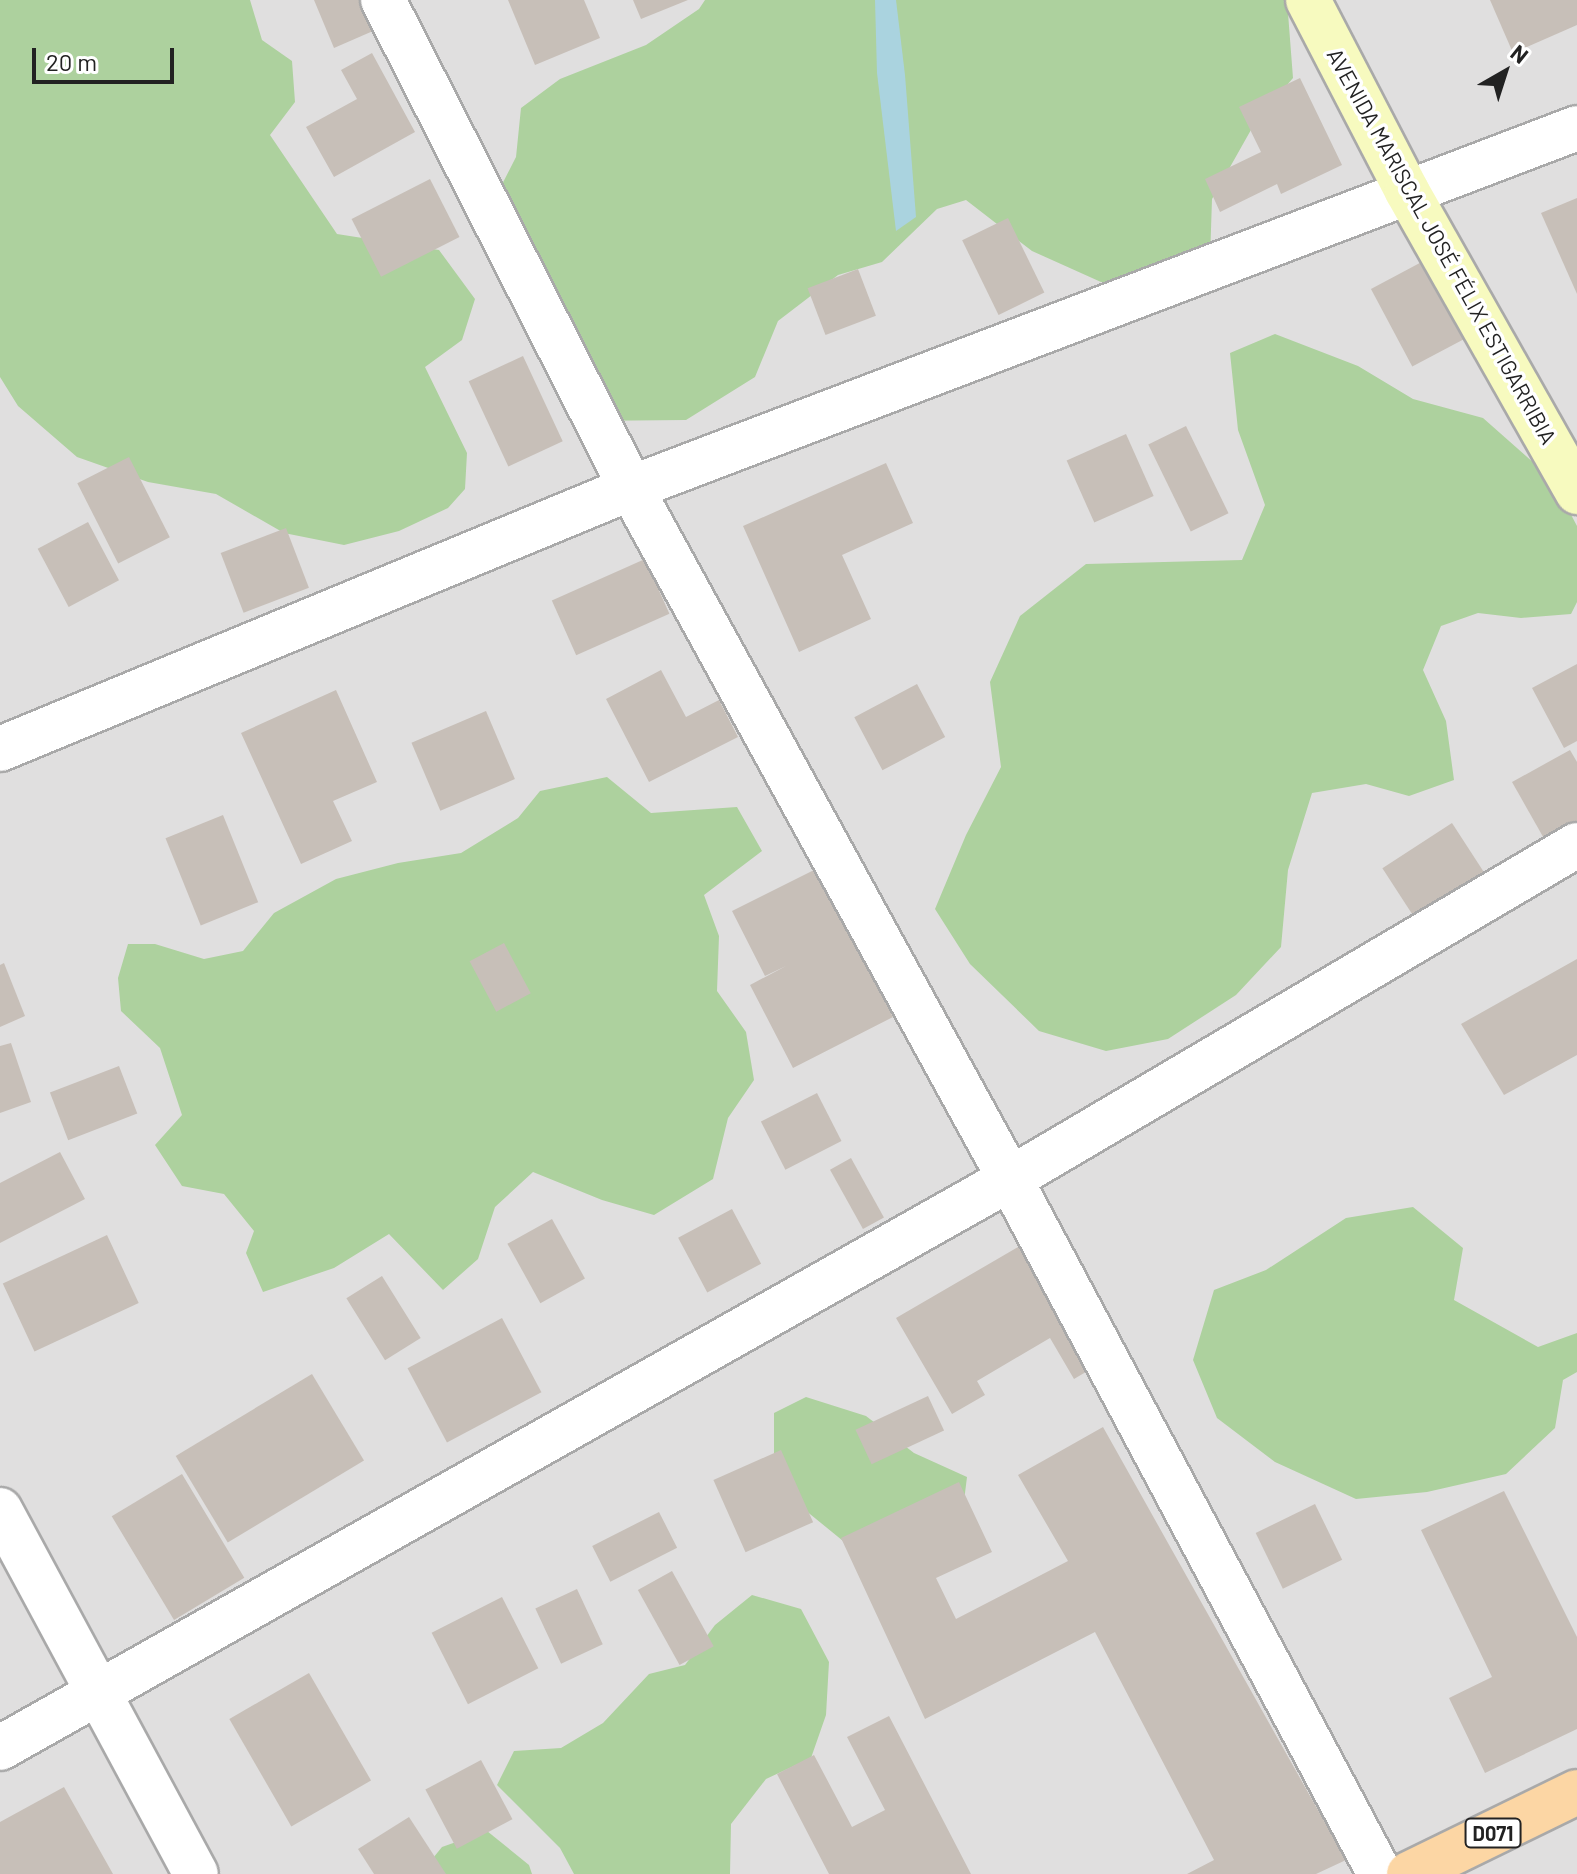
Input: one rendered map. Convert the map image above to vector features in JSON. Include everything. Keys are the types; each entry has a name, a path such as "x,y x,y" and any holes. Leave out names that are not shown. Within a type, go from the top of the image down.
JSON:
{"main road":[{"name":"AVENIDA MARISCAL JOSÉ FÉLIX ESTIGARRIBIA","path":"1308,0 1407,191 1577,492"},
{"name":"D071","path":"1409,1874 1577,1792"}],"street":[{"path":"383,0 631,488 1010,1179 1380,1874"},
{"path":"0,749 631,488 1577,128"},
{"path":"0,1748 1010,1179 1577,845"},
{"path":"0,1510 196,1874"}],"shaded area":[{"path":"0,0 1577,0 1577,1874 0,1874"}],"green space":[{"path":"0,0 250,0 262,40 292,61 295,102 270,135 337,234 439,250 475,299 462,340 425,367 467,453 465,489 448,508 399,531 344,545 284,533 216,494 148,482 77,457 18,406 0,377"},
{"path":"705,0 1287,0 1293,78 1256,121 1212,199 1210,260 1176,288 1101,282 1032,251 966,200 937,209 882,262 838,275 778,321 755,377 686,420 579,421 491,206 516,157 521,108 560,79 646,45 699,9"},
{"path":"1275,334 1358,366 1413,399 1483,418 1552,479 1577,526 1577,602 1571,614 1521,618 1478,613 1441,626 1423,670 1446,721 1454,780 1409,796 1366,784 1312,793 1288,870 1281,947 1236,995 1168,1039 1106,1051 1039,1031 970,964 935,909 966,835 1001,767 990,682 1020,616 1086,564 1242,560 1265,505 1238,430 1230,353"},
{"path":"607,777 651,813 737,807 762,851 704,895 719,936 717,991 746,1032 754,1080 728,1118 713,1179 654,1215 602,1200 533,1172 495,1207 478,1259 443,1290 389,1234 334,1268 263,1292 246,1253 254,1231 224,1194 182,1186 155,1145 182,1115 160,1048 121,1011 118,978 128,944 155,944 204,959 243,951 274,913 336,879 398,863 461,853 518,818 540,791"},
{"path":"1413,1207 1463,1248 1454,1300 1538,1347 1577,1333 1577,1372 1563,1380 1555,1428 1506,1474 1427,1492 1356,1499 1275,1462 1217,1418 1193,1360 1214,1290 1266,1270 1346,1218"},
{"path":"806,1397 866,1416 914,1453 967,1477 963,1509 848,1545 805,1510 774,1461 774,1413"},
{"path":"752,1595 801,1609 829,1662 826,1715 811,1758 766,1779 731,1824 730,1874 574,1874 560,1848 497,1785 514,1751 561,1748 603,1723 649,1674 685,1665 715,1625"},
{"path":"487,1831 529,1865 532,1874 420,1874 442,1847"}],"water":[{"path":"875,0 896,0 905,75 916,217 896,231 877,73"}],"building":[{"path":"314,0 360,0 373,31 334,48"},
{"path":"508,0 584,0 600,38 535,65"},
{"path":"633,0 688,0 641,19"},
{"path":"1490,0 1577,0 1577,25 1513,53"},
{"path":"372,53 415,132 334,177 306,127 357,99 341,70"},
{"path":"1300,78 1342,165 1281,194 1277,184 1220,212 1205,179 1261,152 1239,107"},
{"path":"430,179 460,237 381,277 352,219"},
{"path":"1577,198 1577,294 1541,213"},
{"path":"1008,218 1044,293 999,315 962,240"},
{"path":"1431,257 1472,335 1412,367 1371,289"},
{"path":"858,269 876,316 826,335 808,288"},
{"path":"523,356 563,441 508,467 469,381"},
{"path":"1186,426 1229,513 1191,532 1148,444"},
{"path":"1126,434 1154,496 1094,523 1067,460"},
{"path":"129,457 170,537 118,564 77,483"},
{"path":"886,463 913,523 842,555 871,619 799,652 743,526"},
{"path":"88,522 119,580 69,607 38,549"},
{"path":"286,528 309,588 244,613 221,553"},
{"path":"645,559 669,614 576,655 552,600"},
{"path":"1577,664 1577,741 1564,748 1532,688"},
{"path":"661,670 686,717 719,700 738,737 649,782 606,699"},
{"path":"917,684 945,737 882,770 854,717"},
{"path":"336,690 377,782 333,801 352,841 301,864 241,733"},
{"path":"486,711 515,779 440,811 411,743"},
{"path":"1570,750 1577,762 1577,825 1546,842 1512,782"},
{"path":"223,815 258,902 201,925 166,838"},
{"path":"1452,823 1484,872 1415,918 1382,868"},
{"path":"816,869 893,1017 793,1068 750,985 786,966 765,976 732,911"},
{"path":"504,943 531,993 496,1012 470,961"},
{"path":"1577,959 1577,1055 1504,1095 1461,1024"},
{"path":"4,963 25,1016 0,1027 0,965"},
{"path":"11,1043 31,1102 0,1113 0,1046"},
{"path":"119,1066 137,1114 68,1140 50,1093"},
{"path":"817,1093 842,1141 785,1170 761,1122"},
{"path":"60,1152 85,1199 0,1243 0,1183"},
{"path":"851,1158 884,1217 863,1229 830,1170"},
{"path":"732,1209 761,1264 707,1292 678,1238"},
{"path":"552,1219 585,1278 540,1303 507,1244"},
{"path":"107,1235 139,1303 34,1352 3,1284"},
{"path":"1025,1243 1096,1366 1074,1379 1050,1338 977,1381 985,1395 952,1414 896,1318"},
{"path":"382,1276 421,1338 385,1360 346,1298"},
{"path":"502,1318 541,1392 447,1442 408,1368"},
{"path":"312,1374 364,1461 228,1542 176,1456"},
{"path":"928,1396 944,1430 872,1464 855,1430"},
{"path":"1103,1427 1346,1860 1316,1874 1187,1874 1214,1860 1095,1632 925,1719 841,1538 959,1482 992,1552 936,1578 956,1619 1068,1561 1018,1475"},
{"path":"781,1450 813,1522 746,1552 713,1480"},
{"path":"182,1474 244,1578 174,1620 112,1516"},
{"path":"1504,1491 1577,1637 1577,1729 1485,1773 1449,1698 1492,1677 1421,1530"},
{"path":"1315,1504 1342,1560 1283,1589 1256,1533"},
{"path":"659,1512 677,1548 610,1582 592,1546"},
{"path":"672,1571 714,1646 680,1665 638,1590"},
{"path":"577,1589 603,1644 561,1664 535,1608"},
{"path":"502,1597 538,1668 468,1704 432,1633"},
{"path":"309,1673 371,1780 291,1826 229,1719"},
{"path":"889,1716 971,1874 829,1874 777,1774 814,1755 852,1827 885,1810 847,1737"},
{"path":"481,1760 512,1819 457,1849 425,1790"},
{"path":"64,1787 113,1874 0,1874 0,1822"},
{"path":"409,1817 446,1874 374,1874 358,1849"}]}
